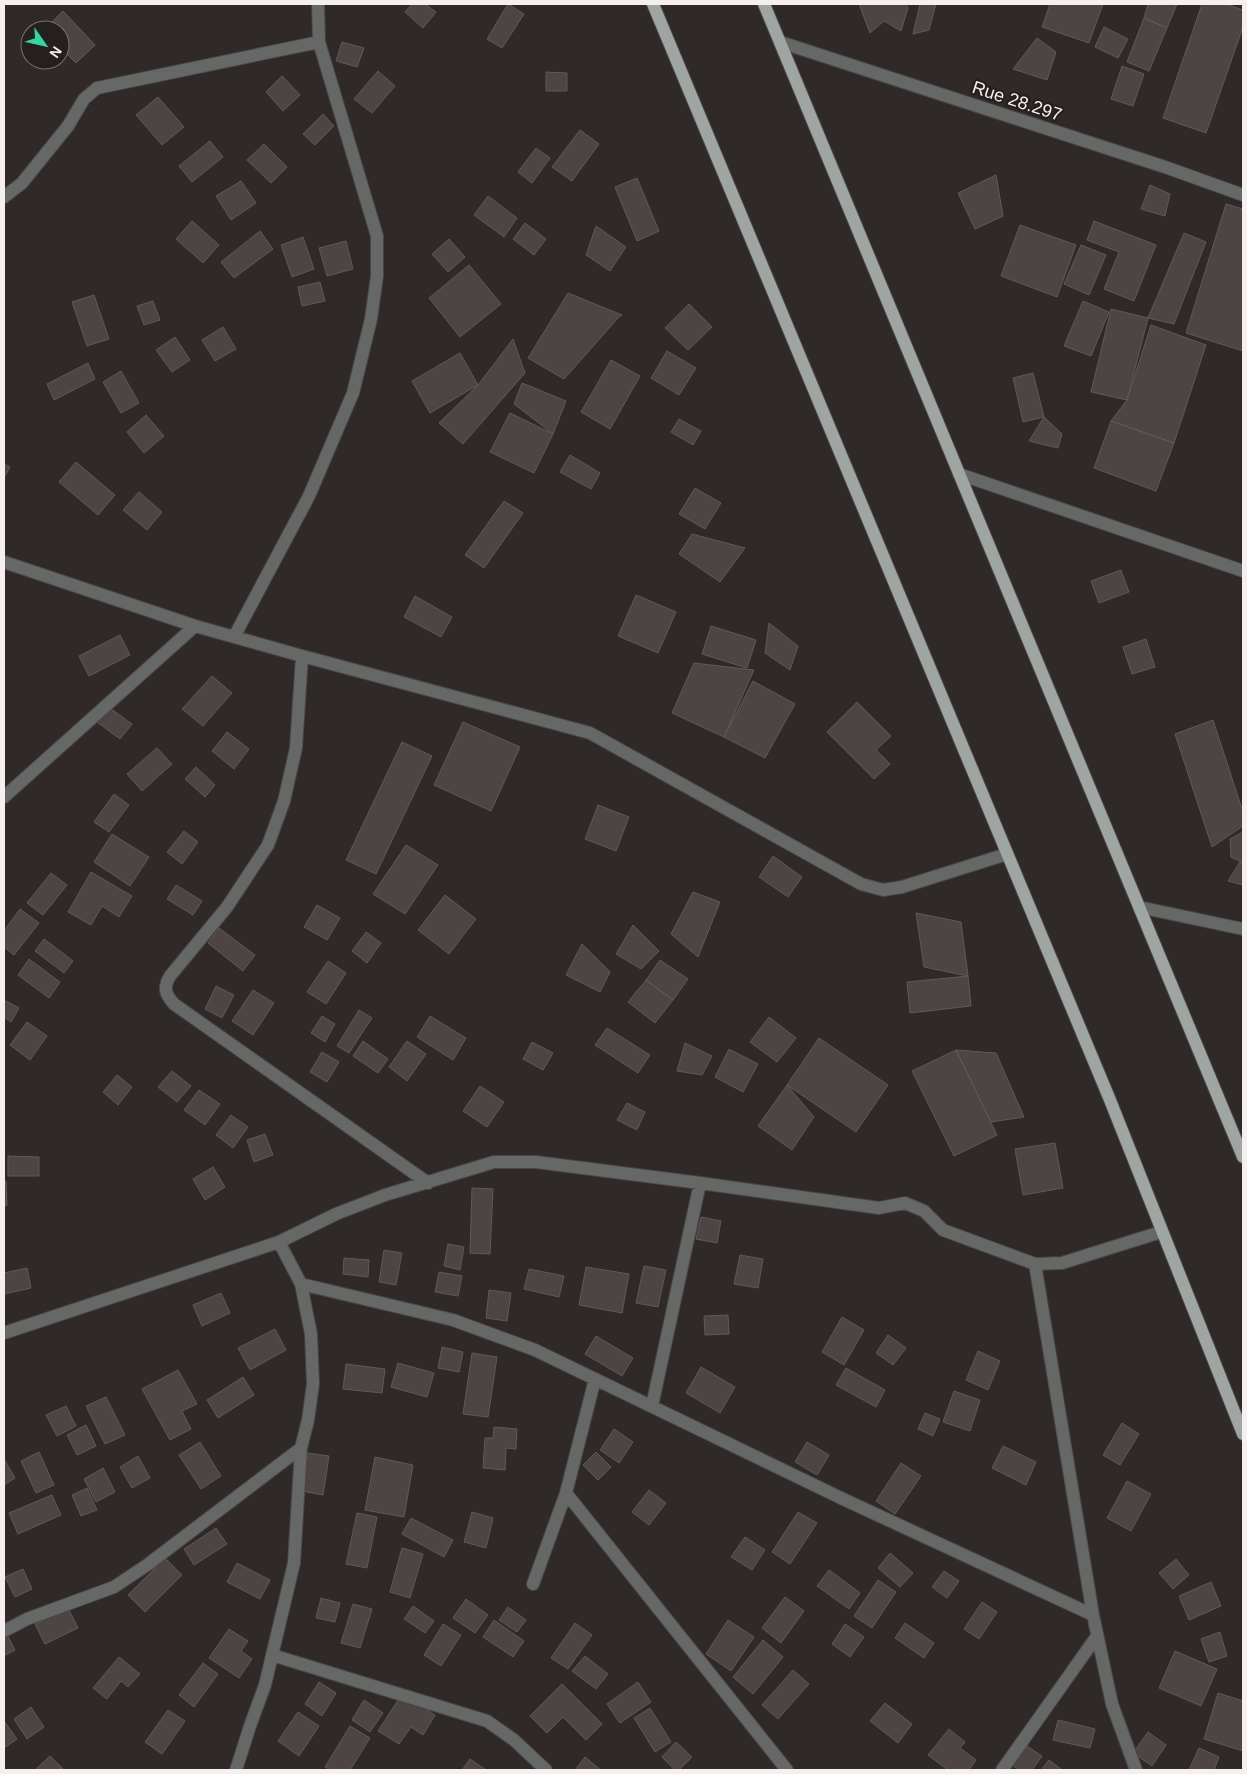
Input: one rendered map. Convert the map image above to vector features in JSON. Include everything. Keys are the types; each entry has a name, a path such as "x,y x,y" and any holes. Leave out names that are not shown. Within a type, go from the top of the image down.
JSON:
{"main road":[{"path":"653,4 1110,1100 1243,1434"},
{"path":"764,4 1243,1157"}],"street":[{"path":"234,637 309,496 353,392 371,319 377,276 377,236 319,42 318,4"},
{"path":"4,197 22,183 68,126 84,99 97,88 319,42"},
{"name":"Rue 28.297","path":"780,42 1156,164 1243,195"},
{"path":"959,474 1243,571"},
{"path":"4,562 195,626 590,733 861,884 883,890 902,887 1007,854"},
{"path":"4,797 195,626"},
{"path":"302,656 296,748 284,802 268,845 227,907 170,976 165,986 166,996 174,1004 428,1183"},
{"path":"1139,907 1243,929"},
{"path":"4,1333 279,1242 336,1214 385,1195 494,1162 536,1162 879,1208 905,1203 924,1211 944,1230 1035,1264 1062,1264 1161,1232"},
{"path":"652,1406 700,1183"},
{"path":"236,1770 265,1685 294,1563 301,1448 308,1420 313,1384 311,1334 301,1284 279,1242"},
{"path":"1035,1264 1097,1636 1112,1704 1136,1770"},
{"path":"301,1284 453,1320 535,1350 843,1498 1093,1615"},
{"path":"533,1584 566,1493 595,1380"},
{"path":"4,1631 28,1619 114,1587 147,1565 301,1448"},
{"path":"566,1493 787,1770"},
{"path":"1002,1770 1097,1636"},
{"path":"272,1655 488,1721 514,1740 546,1770"}],"building":[{"path":"412,4 425,4 436,12 423,28 405,12"},
{"path":"508,4 524,14 502,48 487,39"},
{"path":"859,4 906,4 908,8 901,31 884,21 870,33"},
{"path":"920,4 936,4 929,30 913,34"},
{"path":"1050,4 1103,4 1089,43 1042,27"},
{"path":"1148,4 1177,4 1167,28 1144,18"},
{"path":"1202,4 1226,4 1243,10 1243,27 1206,133 1163,118"},
{"path":"63,11 95,45 76,63 70,57 70,20 54,20"},
{"path":"1144,18 1167,28 1149,71 1127,62"},
{"path":"1104,27 1128,39 1118,58 1095,47"},
{"path":"1037,38 1056,52 1047,80 1013,69"},
{"path":"342,42 364,48 357,67 336,61"},
{"path":"1122,66 1144,74 1133,106 1111,99"},
{"path":"378,71 395,86 372,113 354,99"},
{"path":"546,72 567,73 567,91 546,91"},
{"path":"282,76 300,95 283,111 266,92"},
{"path":"158,97 184,127 162,145 136,115"},
{"path":"323,114 334,126 315,145 303,134"},
{"path":"580,130 599,144 572,181 552,167"},
{"path":"210,141 223,157 192,182 179,166"},
{"path":"264,144 287,167 271,183 247,160"},
{"path":"536,148 550,158 532,183 518,172"},
{"path":"996,175 1003,216 975,229 958,193"},
{"path":"637,178 659,231 637,241 615,187"},
{"path":"241,181 256,203 231,220 216,196"},
{"path":"1150,185 1170,194 1165,216 1141,209"},
{"path":"488,196 517,218 504,237 474,215"},
{"path":"1226,204 1243,209 1243,351 1186,333"},
{"path":"192,221 219,245 203,263 176,239"},
{"path":"1094,221 1156,245 1134,301 1104,289 1119,252 1087,240"},
{"path":"525,223 546,239 534,255 513,239"},
{"path":"1020,225 1076,245 1057,297 1001,276"},
{"path":"596,226 626,247 610,271 586,255"},
{"path":"260,231 273,249 234,278 221,262"},
{"path":"1184,233 1206,242 1174,324 1148,318"},
{"path":"303,237 314,269 292,277 281,245"},
{"path":"449,239 465,257 448,272 432,254"},
{"path":"346,241 353,269 327,276 319,248"},
{"path":"1081,245 1106,255 1089,295 1064,284"},
{"path":"469,265 501,304 460,337 429,298"},
{"path":"320,282 325,301 302,306 298,287"},
{"path":"568,293 622,315 564,379 528,358"},
{"path":"94,295 109,339 87,346 72,302"},
{"path":"153,301 160,320 144,325 137,306"},
{"path":"1083,301 1109,312 1091,356 1064,346"},
{"path":"689,304 712,327 688,350 665,328"},
{"path":"1111,309 1148,318 1127,400 1091,392"},
{"path":"1151,325 1206,345 1174,443 1111,421 1127,400"},
{"path":"223,327 236,349 215,361 202,340"},
{"path":"175,337 190,360 172,372 156,350"},
{"path":"513,339 525,373 463,444 439,423 478,385"},
{"path":"667,351 696,368 679,395 651,378"},
{"path":"460,353 478,385 430,413 412,381"},
{"path":"611,360 640,376 610,429 581,412"},
{"path":"88,363 95,379 54,400 47,384"},
{"path":"121,371 139,403 121,413 103,382"},
{"path":"1033,373 1044,417 1023,422 1013,378"},
{"path":"522,383 566,401 553,434 514,404"},
{"path":"510,413 553,434 534,473 490,452"},
{"path":"146,415 164,436 144,453 127,432"},
{"path":"1044,417 1062,434 1058,448 1029,441"},
{"path":"679,419 701,431 693,445 671,432"},
{"path":"1111,421 1174,443 1156,491 1094,468"},
{"path":"570,455 600,473 591,489 560,472"},
{"path":"76,462 115,495 98,515 59,482"},
{"path":"4,464 10,467 4,478"},
{"path":"695,488 721,503 705,529 679,514"},
{"path":"139,492 162,512 147,530 123,510"},
{"path":"504,501 523,513 484,568 465,555"},
{"path":"692,534 745,548 720,582 679,554"},
{"path":"1121,570 1129,592 1099,603 1091,581"},
{"path":"636,595 676,612 658,653 618,636"},
{"path":"415,596 452,617 441,637 404,617"},
{"path":"769,623 798,646 790,670 765,653"},
{"path":"711,626 756,640 747,668 702,654"},
{"path":"120,635 130,655 89,676 79,656"},
{"path":"1146,639 1155,667 1132,674 1123,647"},
{"path":"694,663 754,670 724,737 672,713"},
{"path":"212,676 232,693 203,726 182,709"},
{"path":"753,681 795,704 765,758 724,737"},
{"path":"857,702 891,736 876,750 890,764 874,779 827,732"},
{"path":"107,706 132,724 120,739 97,722"},
{"path":"1213,720 1243,812 1243,826 1212,847 1175,734"},
{"path":"463,722 520,747 491,811 434,785"},
{"path":"227,732 249,749 234,769 212,751"},
{"path":"402,742 432,756 376,874 346,860"},
{"path":"157,748 172,764 142,791 127,774"},
{"path":"196,767 215,785 205,797 185,779"},
{"path":"114,794 129,805 109,832 94,822"},
{"path":"598,805 629,817 616,851 585,839"},
{"path":"184,831 198,842 182,864 167,852"},
{"path":"1243,832 1243,863 1231,857 1230,839"},
{"path":"112,834 149,857 130,886 94,862"},
{"path":"406,845 438,865 405,914 373,894"},
{"path":"773,856 802,877 788,897 759,877"},
{"path":"1240,862 1243,864 1243,885 1228,881"},
{"path":"91,872 132,896 119,917 102,906 91,925 68,912"},
{"path":"51,873 67,885 43,915 27,903"},
{"path":"176,885 202,901 193,915 167,899"},
{"path":"693,892 720,902 698,957 671,934"},
{"path":"445,895 476,919 449,954 418,930"},
{"path":"317,905 340,918 327,940 304,927"},
{"path":"20,909 39,923 14,955 4,947 4,931"},
{"path":"916,913 961,922 968,976 924,967"},
{"path":"633,925 659,951 641,969 616,954"},
{"path":"219,928 255,955 243,971 208,943"},
{"path":"366,932 381,943 367,963 352,951"},
{"path":"44,939 73,961 64,973 35,951"},
{"path":"582,944 610,972 600,992 566,975"},
{"path":"29,959 60,982 49,998 18,975"},
{"path":"660,960 688,979 673,1000 646,980"},
{"path":"328,961 346,973 326,1004 307,992"},
{"path":"968,976 971,1006 910,1013 907,982"},
{"path":"646,980 673,1000 655,1023 628,1002"},
{"path":"216,986 234,995 222,1018 205,1009"},
{"path":"253,990 274,1003 253,1035 232,1021"},
{"path":"4,1000 19,1008 11,1022 4,1017"},
{"path":"359,1010 372,1018 349,1053 337,1046"},
{"path":"322,1016 335,1024 325,1042 311,1033"},
{"path":"430,1016 466,1038 453,1060 417,1037"},
{"path":"769,1017 796,1038 777,1062 750,1042"},
{"path":"27,1022 47,1036 30,1060 10,1045"},
{"path":"607,1028 650,1055 638,1073 595,1045"},
{"path":"819,1038 888,1085 856,1132 787,1085"},
{"path":"363,1041 388,1059 378,1073 353,1056"},
{"path":"407,1041 426,1054 407,1081 389,1067"},
{"path":"532,1042 553,1053 543,1070 523,1059"},
{"path":"685,1043 712,1056 702,1075 677,1071"},
{"path":"729,1049 758,1064 743,1092 715,1077"},
{"path":"956,1050 997,1135 954,1156 912,1071"},
{"path":"956,1050 996,1053 1024,1117 991,1122"},
{"path":"322,1052 339,1062 327,1082 310,1072"},
{"path":"172,1071 191,1086 177,1102 158,1087"},
{"path":"117,1075 132,1087 118,1105 103,1092"},
{"path":"787,1085 814,1117 792,1150 758,1126"},
{"path":"480,1086 504,1102 487,1127 463,1111"},
{"path":"199,1090 220,1104 205,1125 184,1110"},
{"path":"627,1103 645,1112 637,1130 617,1120"},
{"path":"231,1115 248,1127 233,1148 216,1135"},
{"path":"265,1134 273,1155 254,1162 247,1140"},
{"path":"1055,1143 1063,1188 1023,1195 1015,1149"},
{"path":"8,1156 39,1157 39,1176 8,1176"},
{"path":"213,1167 225,1187 205,1200 193,1179"},
{"path":"4,1181 6,1181 7,1205 4,1206"},
{"path":"472,1188 493,1189 490,1254 470,1253"},
{"path":"701,1217 721,1221 717,1243 696,1239"},
{"path":"448,1244 464,1247 460,1270 444,1266"},
{"path":"384,1250 402,1253 396,1285 379,1282"},
{"path":"740,1255 763,1259 758,1288 734,1284"},
{"path":"344,1258 369,1260 368,1277 343,1274"},
{"path":"644,1266 666,1270 658,1307 636,1303"},
{"path":"586,1267 629,1274 622,1313 579,1305"},
{"path":"27,1268 31,1288 4,1294 4,1273"},
{"path":"529,1269 564,1276 559,1297 524,1289"},
{"path":"439,1272 462,1276 458,1296 435,1292"},
{"path":"489,1290 511,1293 507,1321 486,1318"},
{"path":"221,1293 230,1313 202,1326 193,1305"},
{"path":"728,1315 729,1334 705,1335 704,1316"},
{"path":"842,1317 864,1330 844,1365 822,1352"},
{"path":"275,1329 286,1350 250,1370 238,1348"},
{"path":"888,1335 906,1348 893,1365 876,1353"},
{"path":"596,1336 633,1358 622,1376 585,1354"},
{"path":"442,1347 463,1352 459,1372 438,1368"},
{"path":"978,1351 1000,1361 988,1390 966,1380"},
{"path":"472,1353 497,1357 488,1417 463,1414"},
{"path":"398,1363 434,1373 427,1397 391,1387"},
{"path":"346,1364 385,1369 382,1393 343,1389"},
{"path":"701,1367 735,1387 720,1413 686,1393"},
{"path":"846,1368 885,1390 876,1407 836,1385"},
{"path":"178,1370 197,1404 182,1411 191,1429 170,1440 142,1389"},
{"path":"243,1377 254,1395 218,1418 207,1400"},
{"path":"954,1391 980,1400 970,1431 943,1422"},
{"path":"106,1397 125,1435 105,1444 86,1406"},
{"path":"66,1406 76,1426 57,1436 46,1415"},
{"path":"925,1413 940,1419 933,1436 918,1429"},
{"path":"1122,1423 1139,1434 1120,1465 1103,1455"},
{"path":"86,1425 96,1446 77,1455 67,1435"},
{"path":"494,1427 517,1429 516,1449 506,1448 505,1470 483,1468 485,1438 493,1438"},
{"path":"614,1429 633,1442 619,1463 600,1450"},
{"path":"200,1442 221,1476 201,1489 179,1455"},
{"path":"807,1442 829,1455 817,1475 795,1462"},
{"path":"1003,1446 1036,1462 1026,1485 992,1468"},
{"path":"39,1452 54,1485 36,1493 21,1461"},
{"path":"596,1452 611,1467 598,1480 583,1465"},
{"path":"308,1453 329,1456 323,1495 302,1491"},
{"path":"138,1456 150,1478 132,1488 120,1467"},
{"path":"375,1457 413,1465 404,1517 365,1510"},
{"path":"4,1459 15,1478 4,1485"},
{"path":"901,1463 921,1476 895,1514 876,1501"},
{"path":"103,1468 115,1492 96,1502 84,1479"},
{"path":"1127,1481 1151,1494 1131,1531 1107,1518"},
{"path":"87,1488 97,1510 81,1516 72,1495"},
{"path":"649,1490 666,1503 649,1525 632,1512"},
{"path":"52,1495 61,1515 18,1534 9,1513"},
{"path":"472,1512 493,1518 486,1548 464,1542"},
{"path":"798,1512 817,1523 790,1564 772,1552"},
{"path":"357,1513 377,1517 367,1568 346,1564"},
{"path":"411,1518 453,1540 444,1557 402,1534"},
{"path":"216,1528 227,1544 194,1565 184,1549"},
{"path":"745,1537 765,1550 752,1570 731,1557"},
{"path":"402,1548 423,1554 410,1598 390,1592"},
{"path":"890,1553 913,1573 900,1587 878,1568"},
{"path":"165,1558 182,1575 145,1612 128,1595"},
{"path":"1176,1559 1189,1575 1173,1589 1159,1573"},
{"path":"237,1563 270,1580 260,1599 227,1582"},
{"path":"23,1569 32,1589 15,1597 5,1577"},
{"path":"829,1570 860,1593 849,1609 817,1586"},
{"path":"944,1571 959,1581 947,1598 932,1587"},
{"path":"878,1580 896,1592 872,1628 854,1616"},
{"path":"1211,1582 1221,1606 1189,1620 1179,1596"},
{"path":"785,1597 804,1611 781,1643 762,1628"},
{"path":"321,1598 340,1603 335,1622 316,1618"},
{"path":"466,1599 488,1615 475,1633 453,1618"},
{"path":"982,1602 997,1612 979,1639 964,1629"},
{"path":"353,1604 372,1609 360,1648 341,1643"},
{"path":"413,1606 434,1621 425,1633 404,1619"},
{"path":"508,1607 526,1620 517,1632 499,1620"},
{"path":"68,1608 78,1628 45,1644 35,1624"},
{"path":"494,1620 524,1641 513,1657 483,1637"},
{"path":"728,1620 754,1637 731,1671 706,1654"},
{"path":"575,1623 592,1635 568,1669 551,1658"},
{"path":"905,1623 934,1643 924,1658 895,1638"},
{"path":"443,1624 461,1635 441,1666 424,1655"},
{"path":"845,1624 864,1637 850,1657 832,1644"},
{"path":"229,1629 248,1641 241,1651 252,1659 239,1678 209,1658"},
{"path":"4,1632 15,1650 4,1656"},
{"path":"1220,1632 1227,1656 1209,1662 1201,1639"},
{"path":"763,1640 783,1657 753,1694 733,1677"},
{"path":"1175,1651 1217,1669 1201,1706 1159,1688"},
{"path":"585,1656 608,1674 596,1689 572,1671"},
{"path":"119,1657 140,1674 128,1687 121,1681 107,1699 93,1688"},
{"path":"203,1663 218,1674 194,1707 179,1695"},
{"path":"793,1670 809,1684 778,1719 762,1705"},
{"path":"319,1682 336,1693 322,1716 305,1704"},
{"path":"638,1682 651,1702 620,1723 607,1704"},
{"path":"562,1684 602,1724 586,1740 563,1717 547,1733 530,1716"},
{"path":"1218,1693 1243,1701 1243,1751 1204,1739"},
{"path":"402,1694 435,1715 423,1735 411,1727 399,1744 378,1731"},
{"path":"364,1700 383,1713 370,1732 352,1720"},
{"path":"885,1703 912,1724 898,1743 870,1721"},
{"path":"31,1707 44,1727 27,1739 14,1719"},
{"path":"650,1708 671,1742 655,1752 634,1718"},
{"path":"168,1710 185,1721 162,1754 145,1742"},
{"path":"298,1712 319,1726 299,1756 278,1741"},
{"path":"1058,1720 1095,1729 1090,1748 1053,1740"},
{"path":"4,1721 17,1739 4,1748"},
{"path":"350,1726 370,1738 350,1770 331,1770 325,1767"},
{"path":"949,1729 965,1742 960,1748 976,1760 969,1770 948,1770 928,1755"},
{"path":"1148,1732 1166,1745 1152,1766 1133,1753"},
{"path":"676,1742 692,1757 679,1770 675,1770 662,1757"},
{"path":"1027,1746 1042,1756 1032,1770 1019,1770 1012,1765"},
{"path":"1199,1748 1219,1757 1214,1770 1189,1770"},
{"path":"50,1756 63,1769 35,1770"},
{"path":"585,1757 601,1770 575,1770"},
{"path":"470,1759 486,1770 462,1770"},
{"path":"1049,1760 1062,1770 1041,1770"}]}
